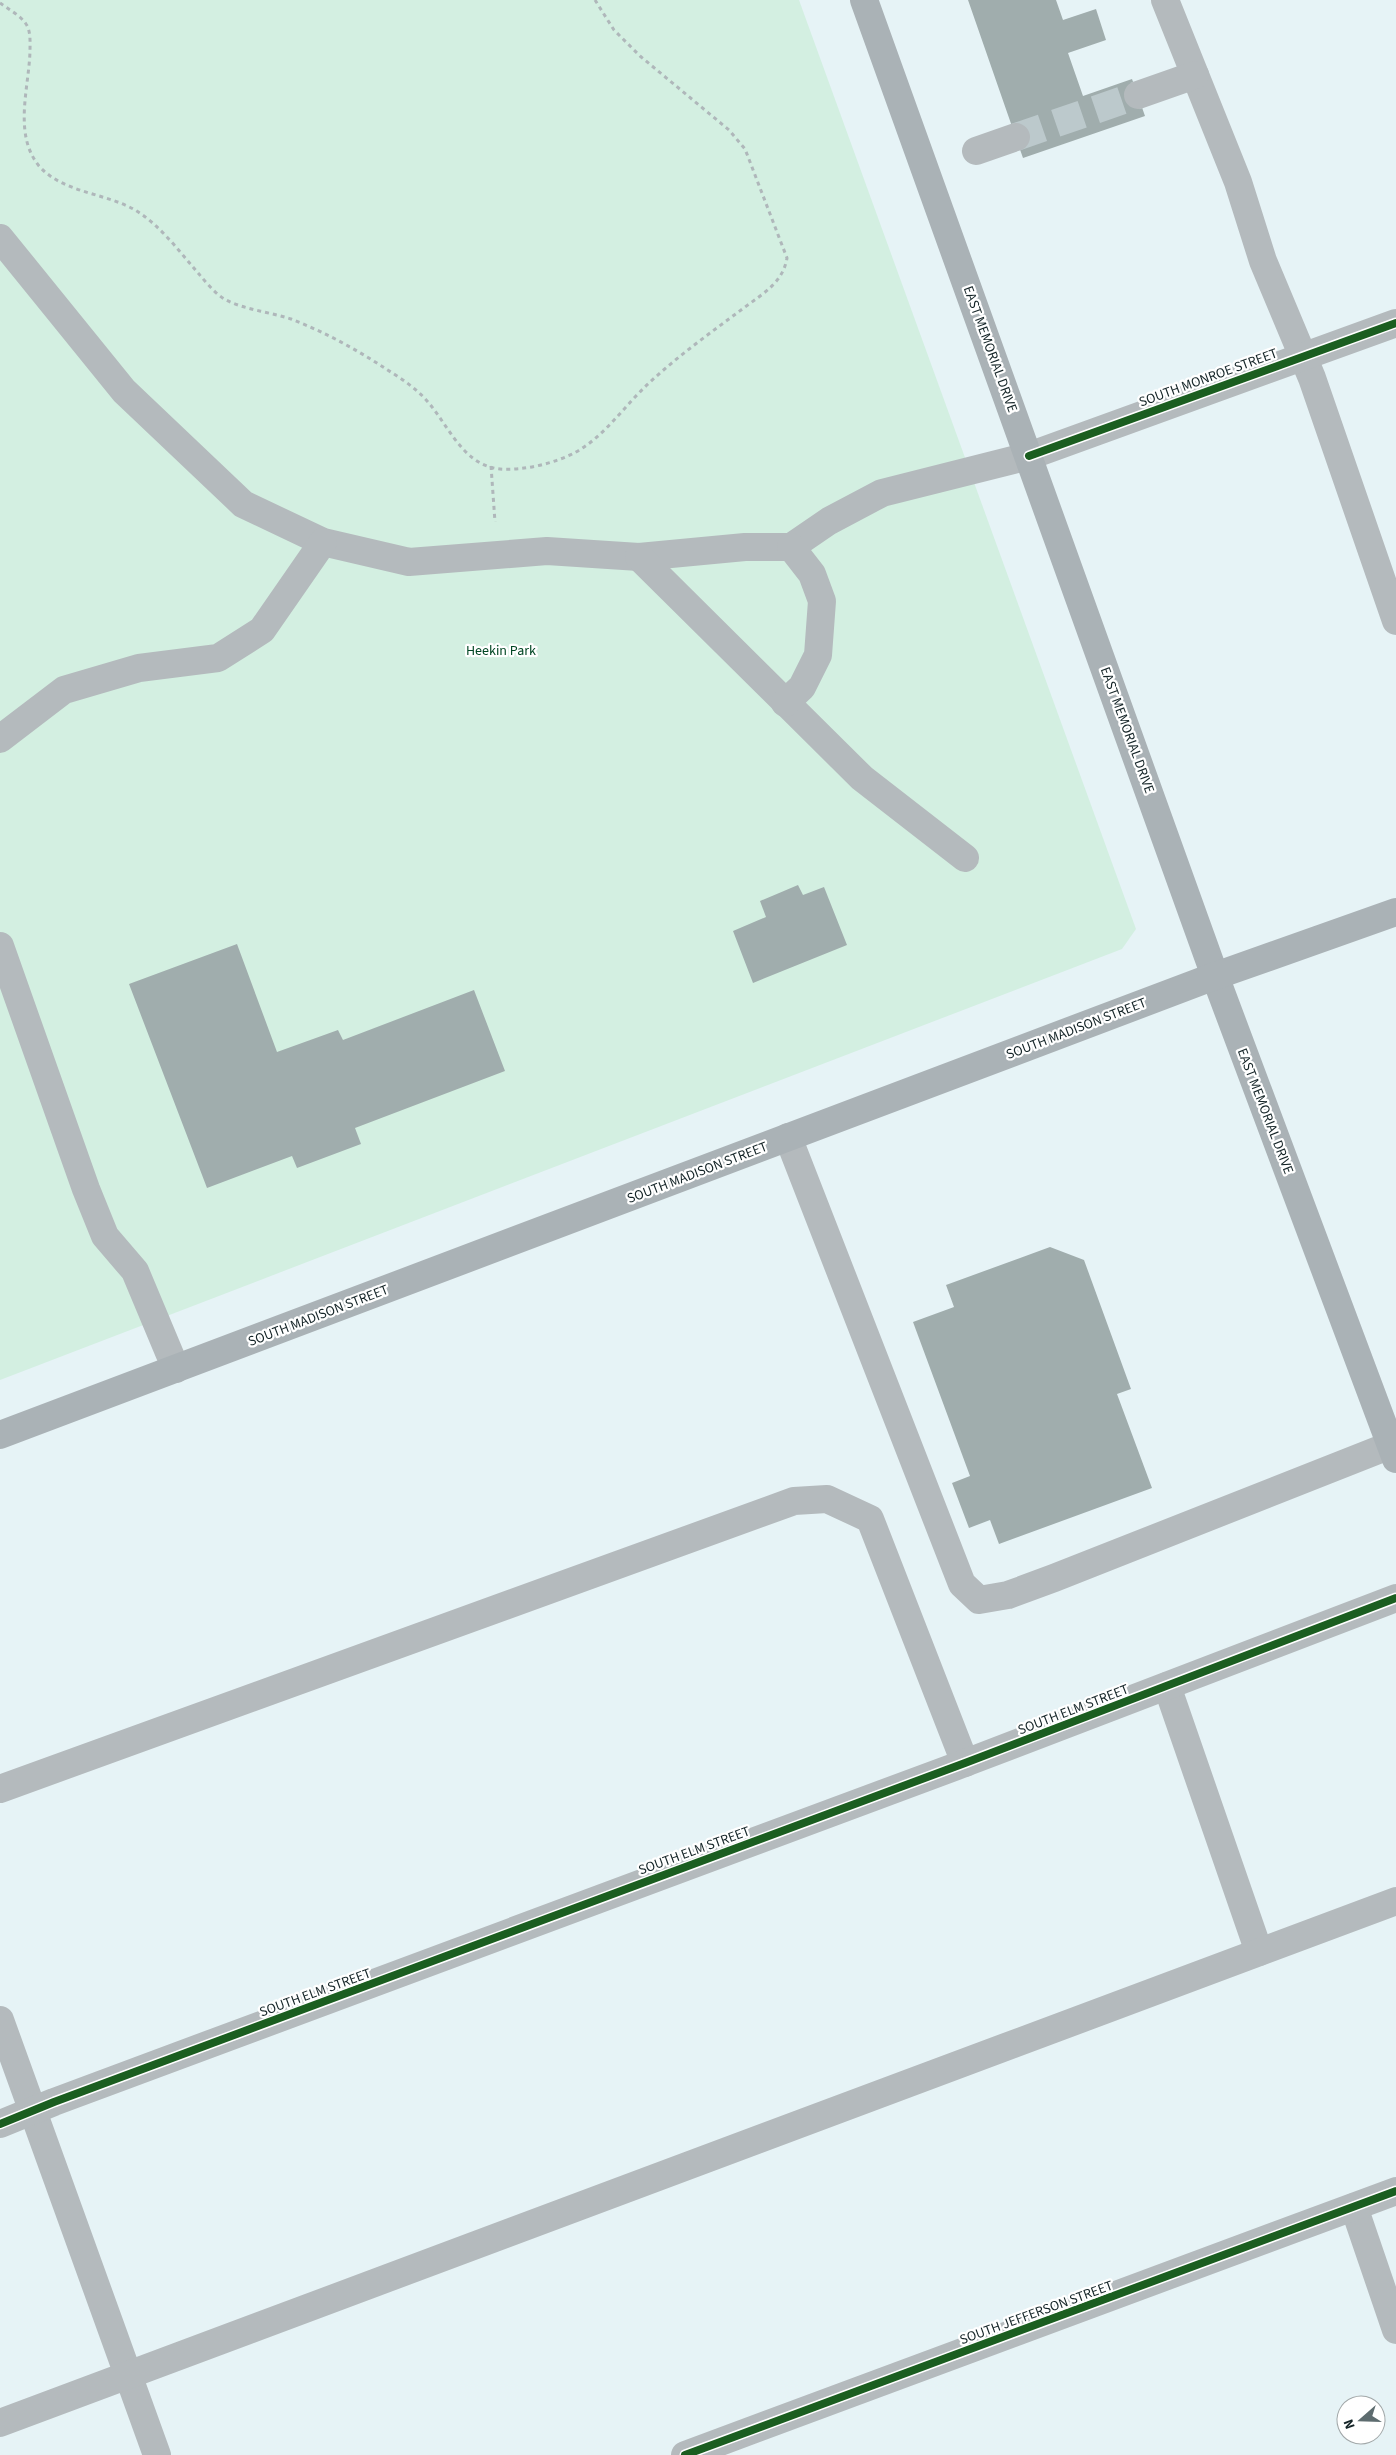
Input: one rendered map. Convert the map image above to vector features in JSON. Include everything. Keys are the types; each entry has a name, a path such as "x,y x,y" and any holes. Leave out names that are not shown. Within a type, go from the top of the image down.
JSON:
{"main road":[{"name":"EAST MEMORIAL DRIVE","path":"864,0 1215,976 1393,1452"},
{"name":"SOUTH MADISON STREET","path":"0,1435 1215,976 1396,912"}],"street":[{"path":"1165,0 1238,182 1263,261 1312,378 1396,621"},
{"path":"1138,95 1195,75"},
{"path":"976,151 1016,137"},
{"path":"0,238 124,390 243,504 323,542 409,562 547,551 639,557 745,547 791,547 812,574 822,601 818,655 802,687 785,703"},
{"name":"SOUTH MONROE STREET","path":"791,547 829,521 882,493 1029,456 1396,323"},
{"path":"0,739 64,690 139,668 218,658 262,630 323,542"},
{"path":"639,557 862,778 965,858"},
{"path":"0,946 86,1189 105,1236 135,1271 176,1368"},
{"path":"788,1137 962,1584 979,1600 1008,1595 1393,1452"},
{"path":"0,1789 794,1501 827,1499 870,1519 965,1763"},
{"name":"SOUTH ELM STREET","path":"0,2124 965,1763 1396,1598"},
{"path":"1167,1686 1259,1952"},
{"path":"0,2423 1396,1901"},
{"path":"0,2020 130,2374 157,2455"},
{"name":"SOUTH JEFFERSON STREET","path":"685,2455 1396,2192"},
{"path":"1354,2207 1396,2330"}],"path":[{"path":"0,3 27,24 29,30 30,65 25,104 26,130 30,149 39,165 51,176 84,192 132,208 153,222 209,285 224,299 288,318 322,332 378,364 417,391 438,413 469,456 500,469 529,466 573,454 586,446 679,356 772,287 785,272 787,258 745,149 729,130 640,56 614,30 595,0"},
{"path":"491,466 497,555"}],"green space":[{"name":"Heekin Park","path":"0,0 799,0 1136,929 1122,949 0,1380"}],"building":[{"path":"968,0 1056,0 1063,20 1096,9 1106,40 1068,53 1083,96 1132,79 1145,116 1023,158"},
{"path":"798,885 803,895 824,887 847,945 753,983 733,931 766,917 760,901"},
{"path":"237,944 277,1052 338,1030 343,1040 474,990 505,1071 355,1128 361,1144 297,1168 292,1156 207,1188 129,984"},
{"path":"1050,1247 1084,1260 1131,1389 1117,1394 1152,1488 999,1544 990,1520 969,1528 952,1483 970,1476 913,1322 954,1307 946,1285"}],"tunnel":[{"path":"1016,137 1138,95"}],"cycle path":[{"path":"1029,456 1396,323"},
{"path":"0,2124 54,2102 965,1763 1396,1598"},
{"path":"685,2455 1396,2191"}]}
